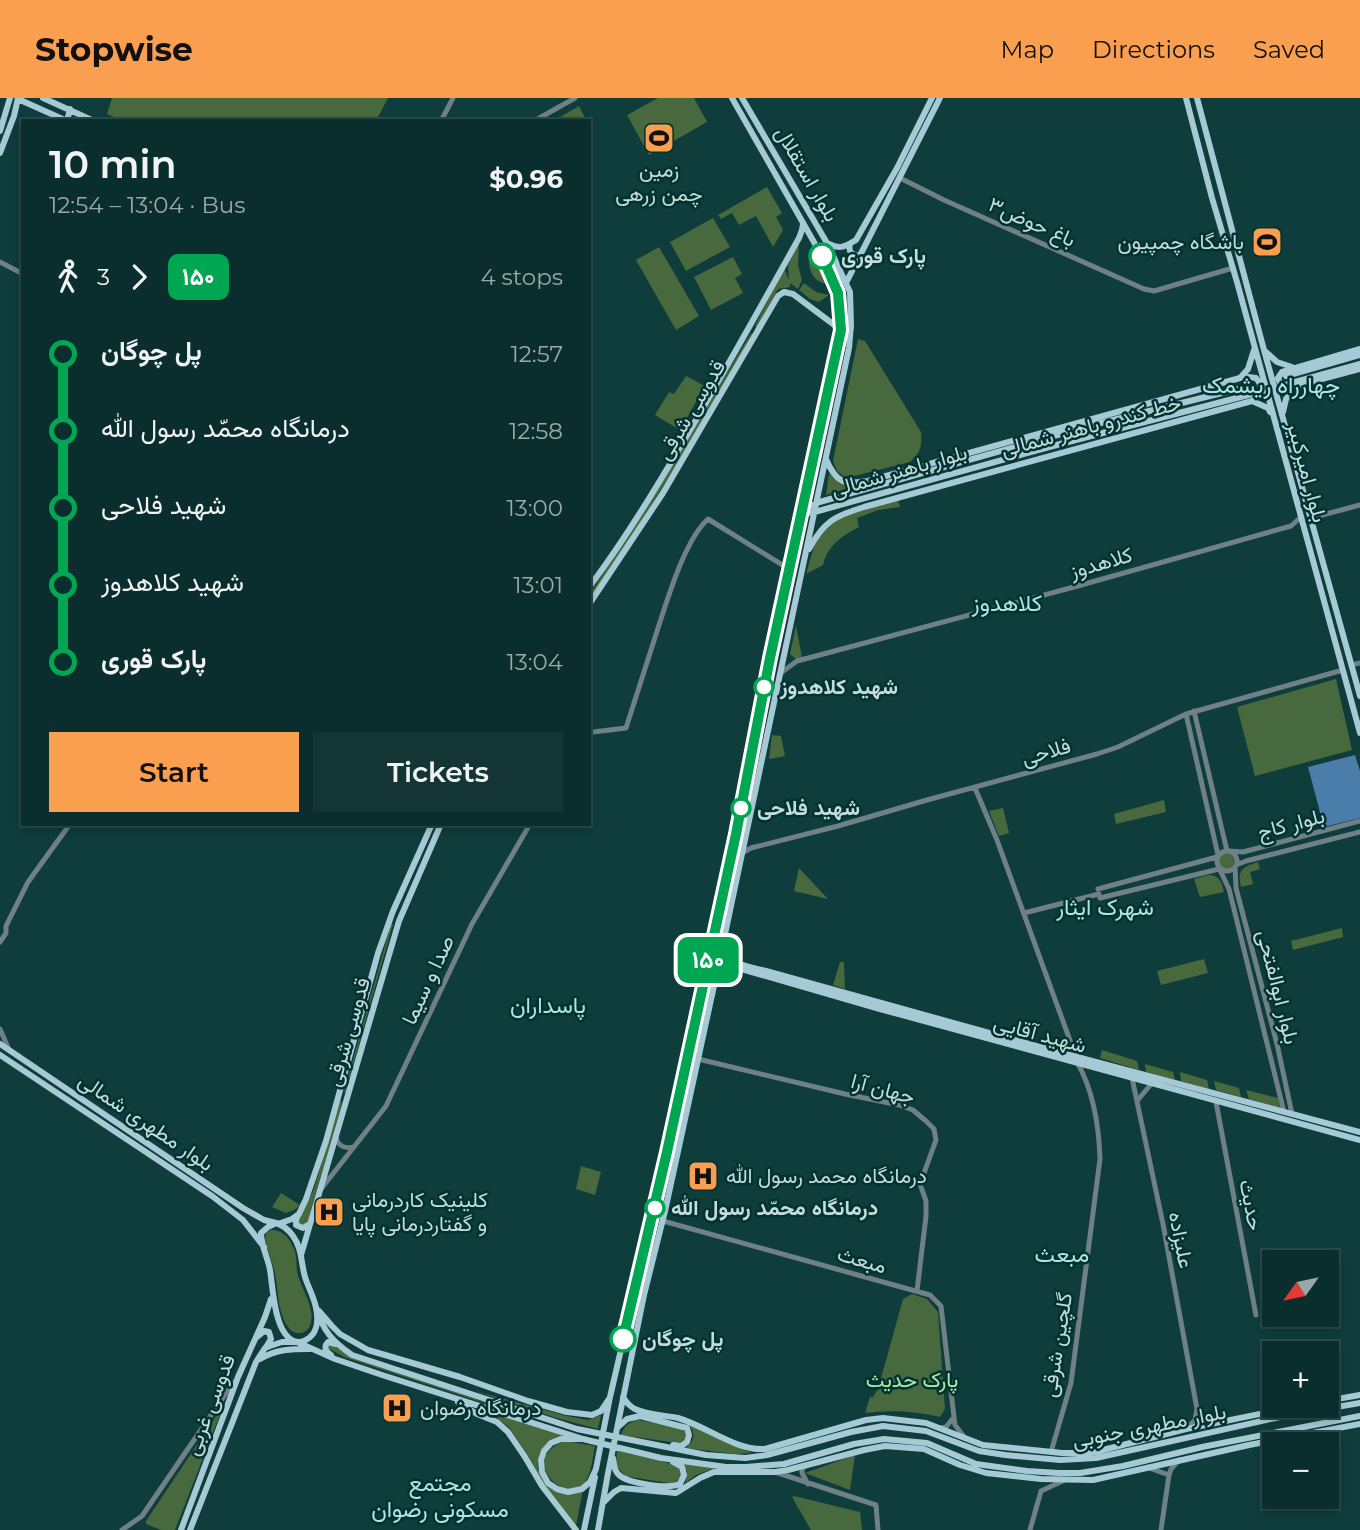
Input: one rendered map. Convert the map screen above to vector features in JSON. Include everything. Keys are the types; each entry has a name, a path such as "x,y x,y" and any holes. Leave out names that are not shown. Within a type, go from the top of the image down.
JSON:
{"main road":[{"path":"0,131 10,98"},
{"path":"0,153 18,98 63,119"},
{"path":"43,98 90,119"},
{"path":"827,243 845,247 856,240 897,168 932,98"},
{"path":"846,283 940,98"},
{"name":"بلوار امیرکبیر","path":"1185,98 1254,347 1295,463 1360,696"},
{"name":"بلوار امیرکبیر","path":"1197,98 1264,350 1287,464 1360,733"},
{"path":"733,101 742,99"},
{"name":"بلوار استقلال","path":"598,1530 646,1285 663,1221 716,978 849,348 850,292 827,243 742,99"},
{"name":"بلوار استقلال","path":"584,1530 610,1397 667,1152 841,330 838,293 827,265 733,101"},
{"path":"68,119 70,109"},
{"path":"870,215 878,219"},
{"name":"قدوسی شرقی","path":"591,585 657,485 726,369 801,234 803,222"},
{"path":"850,244 851,253 859,256"},
{"path":"1237,282 1245,279"},
{"name":"قدوسی شرقی","path":"591,601 663,493 778,296 784,292 793,294 841,330"},
{"path":"751,324 759,330"},
{"path":"1240,378 1248,369 1254,347"},
{"path":"1360,349 1282,372 1278,378 1284,388 1360,369"},
{"path":"1264,350 1277,362 1294,368"},
{"path":"1286,376 1360,355"},
{"path":"1288,384 1360,364"},
{"path":"1240,378 1256,378 1261,384 1262,393 1259,397 1252,397"},
{"name":"خط کندرو باهنر شمالی","path":"825,458 830,470 843,482 868,481 1240,378"},
{"name":"بلوار باهنر شمالی","path":"803,511 816,503 1093,425 1250,386"},
{"path":"1252,397 1278,419 1286,398 1296,386"},
{"name":"خط کندرو باهنر شمالی","path":"806,554 820,530 840,514 1252,397"},
{"name":"بلوار باهنر شمالی","path":"803,511 813,514 896,489 1252,397"},
{"path":"1072,424 1093,425"},
{"path":"977,458 1005,442"},
{"path":"1287,464 1295,463"},
{"path":"983,466 1011,466"},
{"path":"931,472 934,480"},
{"path":"868,481 885,484"},
{"path":"866,498 878,502 896,489"},
{"path":"751,754 763,755"},
{"name":"قدوسی شرقی","path":"299,1214 326,1141 378,953 431,826"},
{"name":"قدوسی شرقی","path":"301,1255 399,920 440,826"},
{"path":"391,918 399,920"},
{"path":"716,978 731,963 722,947"},
{"name":"شهید آقایی","path":"731,963 1077,1060 1360,1132"},
{"name":"بلوار مطهرى شمالى","path":"0,1044 247,1211 277,1224"},
{"name":"بلوار مطهرى شمالى","path":"0,1055 212,1196 243,1220 264,1247"},
{"name":"شهید آقایی","path":"1077,1060 1216,1102 1360,1140"},
{"path":"243,1220 248,1217 247,1211"},
{"path":"299,1214 268,1227 261,1233 270,1270 274,1306 288,1336 335,1359 451,1397 477,1414 496,1422 508,1432 542,1486 576,1530"},
{"path":"299,1214 296,1225 303,1228 309,1224"},
{"path":"277,1224 288,1229 299,1246 304,1273 323,1328 338,1345"},
{"name":"قدوسی غربی","path":"181,1530 238,1377 273,1294"},
{"path":"316,1307 337,1331 368,1350 567,1412 592,1415 601,1411 610,1397"},
{"path":"297,1342 306,1340 314,1333 316,1307"},
{"path":"255,1339 264,1331 269,1332 271,1339 265,1349"},
{"name":"قدوسی غربی","path":"192,1530 194,1518 256,1362 265,1349 282,1342 297,1342"},
{"path":"335,1359 328,1353 326,1346 328,1342 338,1345"},
{"name":"بلوار مطهری جنوبی","path":"338,1345 352,1355 577,1429 706,1455 745,1458 767,1455 883,1426 926,1431 979,1451 1005,1455 1060,1460 1096,1458 1121,1449 1275,1418"},
{"path":"256,1362 271,1352 312,1349"},
{"path":"1339,1399 1360,1395"},
{"name":"بلوار مطهری جنوبی","path":"451,1397 583,1438 661,1458 746,1468 784,1464 884,1439 927,1443 976,1464 1059,1473 1098,1471 1360,1416"},
{"path":"623,1397 635,1409 685,1421 751,1449 765,1449 866,1420 883,1418 926,1423 983,1445 1051,1452 1086,1452 1121,1449 1186,1429 1262,1414"},
{"name":"بلوار مطهری جنوبی","path":"1339,1407 1360,1403"},
{"path":"617,1429 627,1419 640,1416 684,1426 689,1431 685,1444 652,1445"},
{"path":"867,1428 883,1418"},
{"path":"603,1504 621,1488 671,1493 680,1491 714,1472 775,1472 885,1446 924,1448 974,1470 1004,1476 1093,1480 1360,1424"},
{"path":"583,1438 561,1439 548,1446 541,1460 542,1472 545,1479 556,1489 568,1492 587,1486 596,1469"},
{"path":"801,1439 815,1441"},
{"path":"927,1443 933,1451"},
{"path":"1204,1455 1224,1443"},
{"path":"611,1455 617,1472 626,1480 676,1486 682,1481 684,1471 678,1464 661,1458"},
{"path":"1098,1471 1111,1475"}],"street":[{"path":"442,119 453,98"},
{"path":"538,119 575,98"},
{"name":"باغ حوض۳","path":"900,178 1144,289 1154,291 1233,268"},
{"path":"0,261 21,273"},
{"path":"1311,518 1360,505"},
{"name":"کلاهدوز","path":"782,672 797,662 1291,526 1301,517"},
{"path":"591,734 626,728 674,579 700,525 708,519 789,569"},
{"path":"1291,526 1298,528 1306,536"},
{"path":"785,656 797,662"},
{"path":"1351,665 1360,663"},
{"name":"فلاحی","path":"742,853 751,848 1032,773 1118,747 1194,711 1343,670"},
{"path":"1024,913 1209,870 1219,869 1226,872 1236,866 1236,857 1228,851 1194,711"},
{"path":"1186,714 1216,843 1216,864 1219,869"},
{"path":"1202,782 1210,780"},
{"name":"گلچین شرقی","path":"975,788 1085,1076 1097,1129 1100,1159 1071,1383 1051,1452"},
{"name":"بلوار کاج","path":"1228,851 1243,852 1360,821"},
{"path":"0,942 28,882 70,826"},
{"name":"صدا و سیما","path":"319,1191 386,1106 471,924 529,826"},
{"path":"1336,828 1338,837"},
{"name":"بلوار کاج","path":"1236,866 1246,861 1360,832"},
{"path":"745,839 751,848"},
{"path":"1216,843 1222,847 1226,842"},
{"path":"1099,894 1143,877 1208,861 1228,851"},
{"path":"1243,852 1240,858 1246,861"},
{"path":"1208,861 1212,866 1209,870"},
{"name":"بلوار ابوالفتحی","path":"1236,866 1233,888 1284,1112"},
{"name":"بلوار ابوالفتحی","path":"1219,869 1233,888"},
{"path":"1143,877 1145,886"},
{"name":"بلوار ابوالفتحی","path":"1250,959 1277,1044 1293,1115"},
{"path":"0,1029 9,1050"},
{"name":"جهان آرا","path":"698,1059 899,1105 913,1110 926,1121 933,1129 936,1140 920,1184 926,1202 926,1216 917,1291"},
{"path":"1085,1076 1090,1066"},
{"name":"علیزاده","path":"1132,1078 1167,1245 1197,1409 1209,1424"},
{"path":"1137,1101 1152,1083"},
{"name":"حدیث","path":"1216,1102 1256,1315"},
{"path":"336,1138 344,1148 354,1147"},
{"name":"مبعث","path":"663,1221 930,1295 941,1306 954,1418"},
{"path":"122,1530 142,1516 238,1377"},
{"path":"1186,1429 1195,1420 1197,1409"},
{"path":"940,1428 946,1427 954,1418"},
{"path":"954,1418 955,1425 965,1438"},
{"path":"1161,1530 1169,1475 1180,1460"},
{"path":"806,1465 802,1473 808,1483"},
{"path":"1148,1467 1169,1475"},
{"path":"775,1472 876,1505 878,1530"},
{"path":"1030,1478 1041,1491"},
{"path":"1030,1530 1041,1491 1065,1480"}],"green space":[{"path":"112,98 388,98 377,119 118,119 107,114"},
{"name":"زمین چمن زرهی","path":"658,98 694,98 707,122 649,155 627,115"},
{"path":"579,106 585,118 584,119 556,119"},
{"path":"767,187 782,213 776,217 783,230 773,247 756,216 739,225 732,213 721,219 718,215"},
{"path":"713,218 730,247 686,271 670,242"},
{"path":"799,243 798,265 802,280 798,289 790,283 790,287 778,289 757,327 755,326 784,268 789,280 788,265"},
{"path":"659,247 699,316 676,330 636,260"},
{"path":"809,253 827,284 814,277 809,264"},
{"path":"733,257 742,274 735,278 743,293 711,310 694,277"},
{"path":"804,283 816,292 829,295 819,302 810,299 799,290"},
{"path":"751,333 694,435 591,597 591,592 650,502"},
{"path":"858,339 865,341 921,432 921,441 919,452 910,462 846,478 837,471 833,461"},
{"path":"686,376 705,386 680,430 655,415 669,392 674,394"},
{"path":"829,474 848,484 870,483 826,495"},
{"path":"898,500 900,507 878,510 857,518 859,527 836,542 823,565 806,574 819,537 826,529 844,516"},
{"path":"796,625 802,658 796,659 790,654"},
{"path":"1336,679 1352,750 1255,776 1237,707"},
{"path":"772,735 781,736 785,756 769,759"},
{"path":"1164,800 1166,812 1116,824 1114,814"},
{"path":"1003,808 1009,833 999,836 989,811"},
{"path":"1223,853 1229,853 1234,861 1232,867 1223,869 1218,864 1218,858"},
{"path":"1258,862 1260,869 1250,872 1253,884 1241,887 1242,870"},
{"path":"799,868 828,899 794,891"},
{"path":"1208,875 1218,878 1224,892 1200,897 1194,879"},
{"path":"393,924 345,1093 344,1092"},
{"path":"1342,928 1343,937 1293,950 1291,941"},
{"path":"1204,959 1208,973 1161,985 1157,971"},
{"path":"840,962 844,962 845,989 833,985"},
{"path":"1102,1050 1137,1061 1139,1070 1100,1058"},
{"path":"1145,1064 1173,1072 1175,1080 1146,1072"},
{"path":"1180,1072 1207,1080 1209,1089 1181,1081"},
{"path":"1214,1081 1239,1088 1241,1097 1216,1090"},
{"path":"1246,1090 1278,1098 1280,1108 1249,1099"},
{"path":"340,1101 342,1102 338,1117 308,1221 307,1224 299,1225 298,1221 314,1189"},
{"path":"581,1166 601,1172 595,1195 576,1189"},
{"path":"281,1193 300,1205 286,1213 272,1207"},
{"path":"271,1230 286,1236 295,1251 297,1271 312,1316 310,1326 303,1332 295,1333 291,1330 281,1313 275,1272 266,1242 266,1233"},
{"name":"پارک حدیث","path":"912,1294 927,1299 938,1312 945,1409 940,1417 903,1412 865,1413 870,1397 873,1397 878,1389 903,1299"},
{"path":"332,1344 347,1354 536,1420 344,1357 328,1348"},
{"path":"475,1391 588,1420 601,1415 598,1429 553,1417"},
{"path":"469,1405 565,1436 551,1442 541,1451 538,1464 542,1479 555,1491 583,1489 576,1526 543,1483 509,1427 497,1418"},
{"path":"222,1407 175,1530 161,1530 146,1524 146,1521"},
{"path":"638,1420 681,1428 686,1433 685,1439 678,1443 621,1435 627,1425"},
{"path":"688,1424 752,1453 735,1454 685,1448 693,1437"},
{"path":"562,1442 595,1446 589,1475 579,1487 570,1489 560,1486 551,1480 545,1471 544,1461 549,1451"},
{"path":"617,1450 672,1464 680,1469 681,1476 674,1484 625,1476 616,1465"},
{"path":"855,1455 850,1490 805,1473"},
{"path":"681,1463 715,1468 696,1475 685,1483 687,1471"},
{"path":"792,1497 860,1512 862,1530 811,1530"}],"water":[{"path":"1355,755 1360,771 1360,818 1324,827 1308,767"}],"bus line":[{"name":"۱۵۰","path":"623,1339 652,1220 736,834 770,658 841,330 838,293 822,256"}],"place":[{"name":"زمین چمن زرهی","path":"659,138"},
{"name":"باشگاه چمپیون","path":"1267,242"},
{"name":"پارک قوری","path":"822,256"},
{"name":"شهید کلاهدوز","path":"764,687"},
{"name":"شهید فلاحی","path":"741,808"},
{"name":"درمانگاه محمد رسول الله","path":"703,1176"},
{"name":"درمانگاه محمّد رسول الله","path":"655,1208"},
{"name":"کلینیک کاردرمانی و گفتاردرمانی پایا","path":"329,1212"},
{"name":"پل چوگان","path":"623,1339"},
{"name":"درمانگاه رضوان","path":"397,1408"}],"district":[{"name":"چهارراه ریشمک","path":"1271,385"},
{"name":"کلاهدوز","path":"1007,603"},
{"name":"شهرک ایثار","path":"1105,907"},
{"name":"پاسداران","path":"548,1005"},
{"name":"مبعث","path":"1062,1254"},
{"name":"مجتمع مسکونی رضوان","path":"440,1496"}]}
